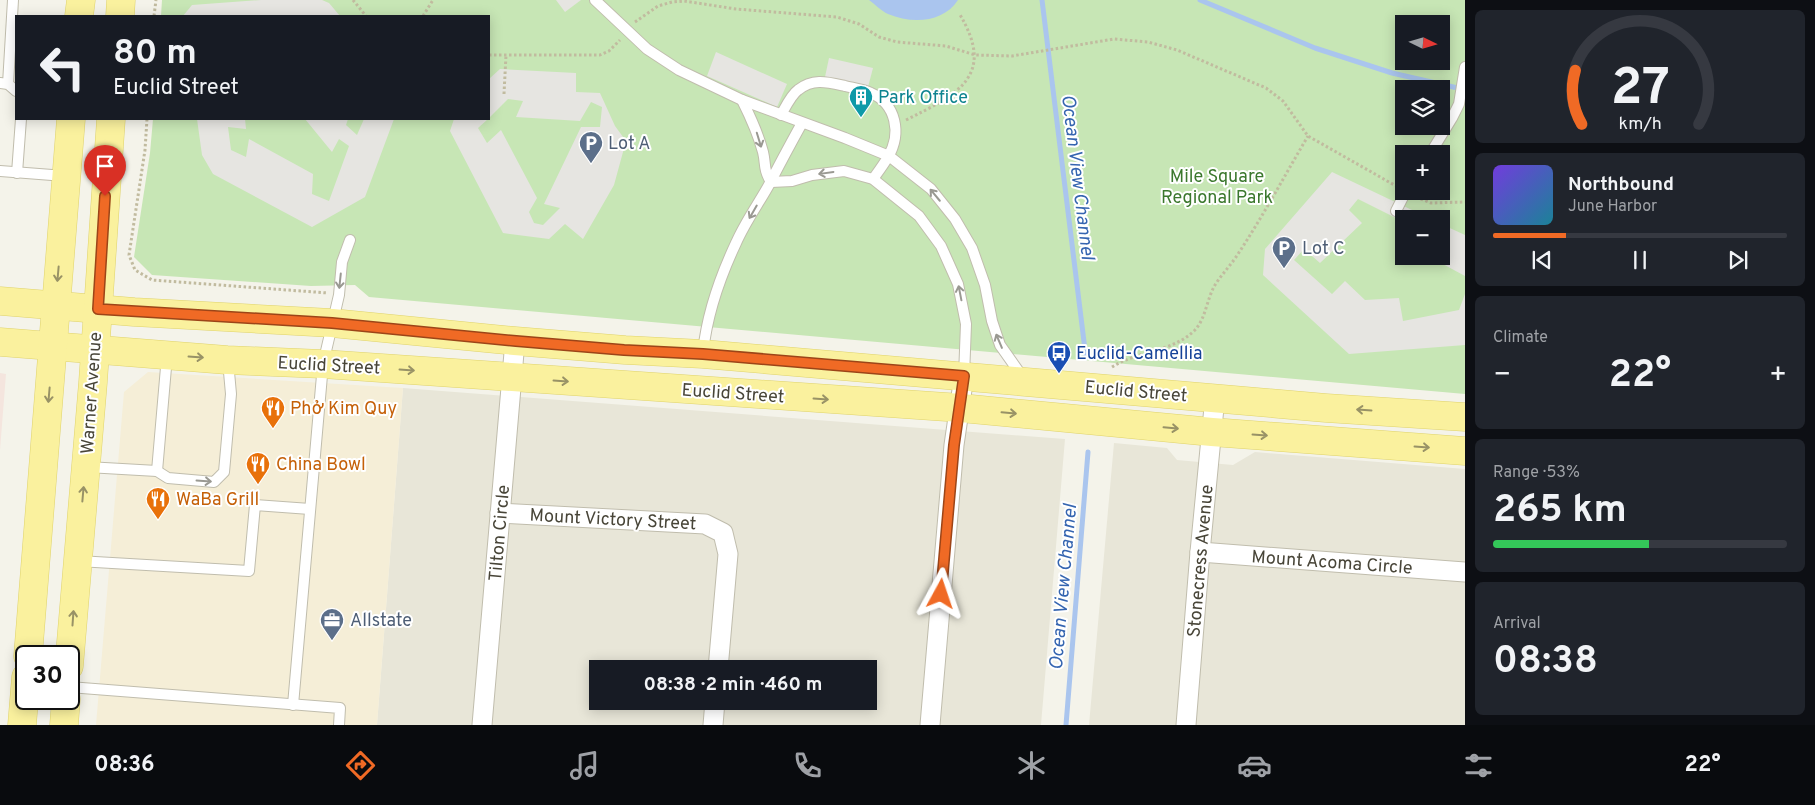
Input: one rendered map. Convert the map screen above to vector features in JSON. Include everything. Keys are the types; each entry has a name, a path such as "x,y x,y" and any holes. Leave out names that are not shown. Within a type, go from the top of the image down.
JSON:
{"main road":[{"path":"80,15 81,0"},
{"path":"120,15 121,0"},
{"path":"29,645 71,120"},
{"name":"Warner Avenue","path":"71,645 112,120"},
{"name":"Euclid Street","path":"0,301 98,309 332,323 624,350 703,354 1326,408 1465,417"},
{"name":"Euclid Street","path":"0,342 228,360 323,364 960,408 1212,432 1465,451"},
{"path":"22,725 23,710"},
{"path":"64,725 65,710"}],"street":[{"name":"Tilton Circle","path":"482,725 516,341"},
{"path":"930,725 954,445 964,376"},
{"name":"Stonecress Avenue","path":"1186,725 1215,397"},
{"name":"Mount Victory Street","path":"500,513 705,524 723,533 728,554 719,660"},
{"name":"Mount Acoma Circle","path":"1200,552 1465,572"},
{"path":"712,725 714,710"}],"lane":[{"path":"13,0 5,54 4,83 15,90"},
{"path":"595,0 647,49 679,70 742,100 889,156 930,189 955,219 972,248 985,285 992,321 1000,345 1026,382"},
{"path":"1435,145 1459,104 1465,67"},
{"path":"780,115 796,91 810,84 823,81 870,92 884,101 892,110 896,122 893,144 889,156 873,179"},
{"path":"742,100 756,129 764,154 765,172 771,182"},
{"path":"17,172 21,120"},
{"path":"703,354 706,329 719,282 736,242 771,182 802,123"},
{"path":"0,171 66,176"},
{"path":"771,182 792,181 812,175 844,171 873,179 919,216 941,246 958,284 966,324 964,376"},
{"path":"293,705 323,364 339,295 342,262 350,240"},
{"path":"157,471 167,355"},
{"path":"85,467 157,471 168,478 214,482 224,472 230,394 228,360"},
{"path":"77,561 249,571 255,505 310,509"},
{"path":"80,688 340,708 338,725"}],"path":[{"path":"154,15 156,0"},
{"path":"353,0 365,15"},
{"path":"424,15 434,0"},
{"path":"490,55 600,55 609,51 637,20 658,6 685,0 736,9 837,17 859,24 879,37 896,42 946,46 975,55 1012,56 1114,39 1148,42 1177,50 1266,88 1283,101 1308,136 1395,185"},
{"path":"896,122 903,121 936,105 956,92 967,80 973,68 975,55 968,29 958,13"},
{"path":"504,94 506,55"},
{"path":"1420,200 1431,203 1465,202"}],"shaded area":[{"path":"261,0 322,0 329,3 339,15 184,15 192,5"},
{"path":"556,0 581,0 565,12"},
{"path":"716,52 787,84 777,107 707,76"},
{"path":"829,58 873,68 868,87 825,77"},
{"name":"Lot A","path":"500,69 576,73 576,92 600,93 615,126 626,141 614,185 583,239 565,224 549,239 503,233 450,131 454,120 487,120 478,128 487,143 501,130 537,198 529,212 534,223 543,225 560,208 544,204 581,127 600,127 602,107 591,102 580,121 516,117 523,101 508,99 490,117 490,78"},
{"path":"197,120 245,120 246,129 228,127 231,150 246,157 249,139 313,174 312,194 329,201 349,146 339,139 332,152 306,120 348,120 346,125 357,135 364,120 394,120 365,197 312,227 213,174 202,155"},
{"name":"Lot C","path":"1332,172 1412,210 1395,210 1395,218 1358,199 1349,210 1362,223 1320,263 1304,249 1294,260 1332,294 1345,281 1365,300 1399,298 1403,321 1459,310 1465,294 1465,345 1349,354 1263,275 1265,249"},
{"path":"1450,228 1465,235 1465,276 1445,265 1450,265"},
{"path":"148,372 403,388 377,725 96,725 124,392"},
{"path":"0,373 6,374 0,450"},
{"path":"403,388 1065,439 1041,725 377,725"},
{"path":"1114,443 1167,448 1177,460 1233,465 1255,452 1465,469 1465,725 1089,725"}],"green space":[{"name":"Mile Square Regional Park","path":"162,0 1465,0 1465,394 369,297 355,285 311,286 152,275 134,257 150,153 153,120 490,120 490,15 161,15"}],"water":[{"path":"869,0 958,0 952,8 936,17 917,20 888,14"}],"waterway":[{"name":"Ocean View Channel","path":"1042,0 1086,358"},
{"path":"1200,0 1315,48 1392,73 1462,89"},
{"name":"Ocean View Channel","path":"1066,725 1088,452"}],"place":[{"name":"Park Office","path":"861,118"},
{"name":"Lot A","path":"591,164"},
{"name":"Lot C","path":"1284,269"},
{"name":"Euclid-Camellia","path":"1059,374"},
{"name":"Phở Kim Quy","path":"273,429"},
{"name":"China Bowl","path":"258,485"},
{"name":"WaBa Grill","path":"158,520"},
{"name":"Allstate","path":"332,641"}],"route":[{"path":"105,196 98,309 332,323 516,341 703,354 964,376 954,445 941,594"}]}
